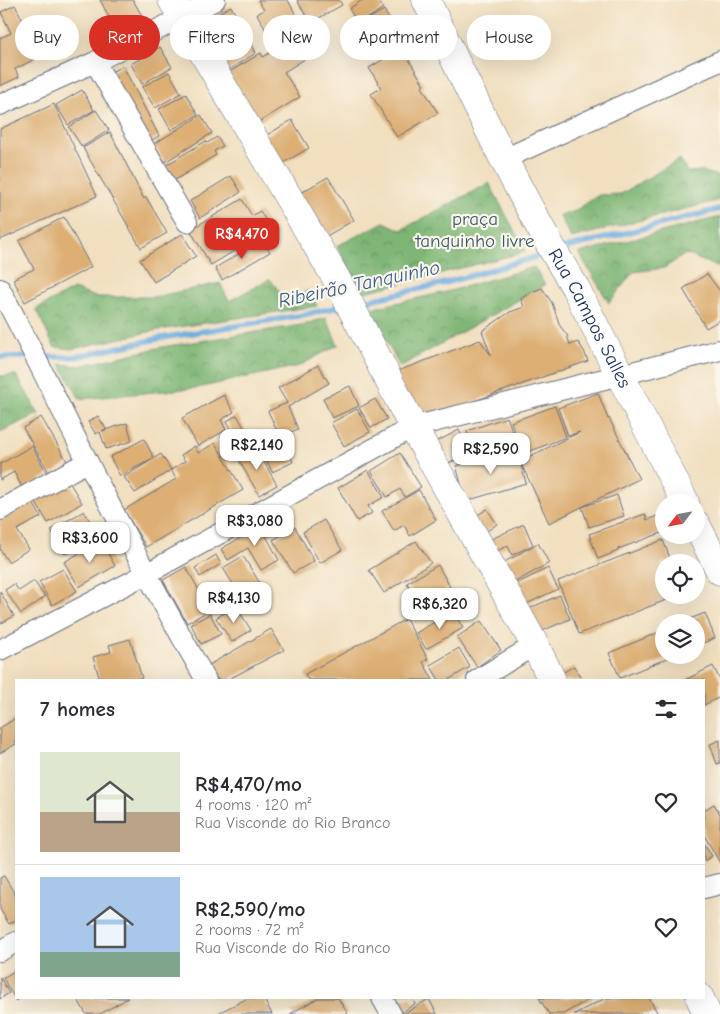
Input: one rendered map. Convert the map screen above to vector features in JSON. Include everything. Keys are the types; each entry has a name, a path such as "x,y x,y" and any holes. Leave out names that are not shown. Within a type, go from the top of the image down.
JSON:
{"street":[{"path":"0,105 95,62 177,8 215,0"},
{"name":"Rua Campos Salles","path":"426,0 504,159 575,287 681,494"},
{"path":"177,8 336,278 413,427 535,645 552,679"},
{"path":"504,159 720,61"},
{"path":"95,62 187,222"},
{"path":"0,288 146,574 205,679"},
{"path":"0,650 146,574 413,427 720,350"},
{"path":"0,510 88,462"},
{"path":"705,542 720,571"},
{"path":"478,679 535,645"},
{"path":"705,888 720,884"},
{"path":"0,951 15,943"},
{"path":"383,999 391,1014"},
{"path":"700,999 707,1014"}],"green space":[{"path":"680,159 687,172 702,171 720,177 720,200 571,238 559,215 573,212 599,195 621,194"},
{"name":"praça tanquinho livre","path":"489,183 526,252 361,293 337,246 384,222 401,230"},
{"path":"720,217 720,268 686,254 664,268 633,272 609,303 579,253"},
{"path":"534,267 545,285 400,367 369,309 450,291"},
{"path":"270,279 287,302 309,290 317,306 158,330 72,349 54,347 36,309 74,289 95,297 154,297 220,283 229,301"},
{"path":"326,318 338,345 299,366 197,388 80,399 60,364 80,366 162,347 301,325"},
{"path":"16,375 39,414 0,432 0,376"}],"building":[{"path":"100,0 133,0 141,15 108,15"},
{"path":"258,0 288,0 296,15 263,15 263,25 257,14 264,10"},
{"path":"297,0 339,0 342,5 324,15 305,15"},
{"path":"362,0 378,0 383,8 373,15 353,15 349,9"},
{"path":"15,5 20,15 15,15 15,60 33,60 15,69 19,77 0,86 0,38 11,33 1,12"},
{"path":"231,6 236,15 215,15"},
{"path":"384,10 387,15 375,15"},
{"path":"160,47 172,67 142,84 131,64 138,60 160,60"},
{"path":"261,53 263,60 303,60 284,72 300,97 254,125 221,77 249,60 253,60 253,58"},
{"path":"212,60 245,60 220,75"},
{"path":"382,60 409,60 424,85 422,87 438,113 397,137 371,94 381,88 369,68"},
{"path":"123,66 159,136 144,144 107,74"},
{"path":"169,72 181,93 155,108 142,87"},
{"path":"82,90 94,110 68,125 56,105"},
{"path":"186,94 198,115 171,130 159,109"},
{"path":"54,104 97,196 0,240 0,129"},
{"path":"96,110 109,130 82,147 69,127"},
{"path":"201,115 212,133 165,162 154,144"},
{"path":"292,120 309,148 273,169 257,141"},
{"path":"110,132 144,199 146,197 167,233 141,248 83,148"},
{"path":"217,137 223,146 214,151 216,155 175,180 166,165 206,141 207,143"},
{"path":"231,176 241,192 200,218 190,201"},
{"path":"328,177 354,220 318,241 293,197"},
{"path":"242,199 252,216 260,211 271,229 211,265 190,230"},
{"path":"64,217 91,267 25,302 13,279 34,269 19,241"},
{"path":"182,234 196,256 154,282 140,260"},
{"path":"262,240 270,252 222,280 215,268"},
{"path":"707,274 720,291 720,320 706,328 683,289"},
{"path":"542,288 552,303 560,326 567,335 570,345 578,342 588,361 412,423 390,374 480,340 491,355 482,331 510,312 524,307 521,299 531,292"},
{"path":"318,365 329,383 288,407 298,429 281,436 293,462 272,472 259,442 278,433 268,411 287,403 278,388"},
{"path":"350,386 359,406 332,418 323,398"},
{"path":"598,393 608,419 639,479 549,523 520,461 580,432 568,436 558,408"},
{"path":"224,395 234,412 221,420 226,430 198,446 182,418"},
{"path":"375,399 387,419 371,428 359,408"},
{"path":"555,406 566,437 523,454 511,422"},
{"path":"357,409 370,432 344,446 331,423"},
{"path":"237,415 254,445 234,453 226,439 234,434 227,421"},
{"path":"98,416 106,429 102,431 127,423 132,441 106,449 100,432 96,434 88,422"},
{"path":"41,417 68,463 50,474 23,428"},
{"path":"507,417 518,446 500,453 497,446 476,454 467,431"},
{"path":"459,430 470,453 443,466 432,444"},
{"path":"144,439 154,458 120,476 110,457"},
{"path":"215,443 243,490 146,547 124,510 176,479 171,470 185,461 181,455 195,446 198,453"},
{"path":"32,446 48,475 23,489 14,472 0,480 0,464"},
{"path":"255,446 277,485 259,495 237,457"},
{"path":"516,448 526,483 466,501 456,466"},
{"path":"400,453 421,487 405,497 400,489 387,497 371,471"},
{"path":"161,454 171,470 135,493 124,477"},
{"path":"368,470 384,497 368,506 372,513 357,521 338,488"},
{"path":"68,480 82,503 48,523 34,500"},
{"path":"419,490 436,520 410,536 404,525 394,531 382,511"},
{"path":"617,495 624,516 589,527 582,507"},
{"path":"32,501 41,517 17,530 29,549 8,562 0,549 0,521"},
{"path":"487,509 497,524 483,534 473,518"},
{"path":"84,511 98,535 65,554 51,530"},
{"path":"645,514 647,520 655,517 655,535 618,549 618,551 598,559 589,534"},
{"path":"324,520 342,550 320,563 303,532"},
{"path":"268,522 273,532 266,536 279,560 261,570 248,548 228,560 221,549"},
{"path":"524,524 533,545 512,555 508,546 492,553 487,541"},
{"path":"295,527 314,561 293,573 273,540"},
{"path":"101,541 115,566 79,587 64,562"},
{"path":"416,541 431,563 384,593 369,570"},
{"path":"538,543 549,563 512,584 501,564"},
{"path":"655,543 665,544 668,554 655,554 656,604 579,634 558,581"},
{"path":"216,555 221,564 200,577 195,568"},
{"path":"243,556 266,593 246,605 223,568"},
{"path":"438,565 450,587 419,604 407,583"},
{"path":"186,567 210,610 187,623 163,580"},
{"path":"548,568 558,589 522,606 512,586"},
{"path":"63,569 77,591 52,605 39,582"},
{"path":"34,581 45,597 21,614 5,590 14,584 19,591"},
{"path":"0,591 14,616 0,624"},
{"path":"560,595 570,619 535,634 525,610"},
{"path":"236,606 251,630 232,642 216,618"},
{"path":"453,611 463,628 426,649 416,633"},
{"path":"705,613 715,638 705,642 705,614 702,614"},
{"path":"210,614 221,634 201,644 191,624"},
{"path":"406,619 428,659 423,662 432,679 308,679 305,674"},
{"path":"481,621 501,650 477,667 457,637"},
{"path":"271,629 284,650 229,679 217,679 209,665"},
{"path":"655,634 655,663 620,678 609,653"},
{"path":"130,639 142,678 100,679 93,657 111,652 109,645"},
{"path":"459,648 470,667 450,679 438,679 430,665"},
{"path":"574,666 581,679 554,679"},
{"path":"713,666 720,680 720,697 705,704 705,679 687,679"},
{"path":"15,719 15,745 0,753 0,728"},
{"path":"720,740 720,763 717,764 710,744"},
{"path":"714,804 720,814 720,863 705,837 705,809"},
{"path":"705,845 712,856 705,860"},
{"path":"4,876 15,894 15,921 9,924 0,909 0,878"},
{"path":"15,971 15,999 18,999 16,1001 3,978"},
{"path":"0,977 9,993 0,999"},
{"path":"78,999 126,999 100,1014 86,1014"},
{"path":"246,999 264,999 272,1014 216,1014"},
{"path":"316,999 339,999 348,1014 290,1014"},
{"path":"390,999 412,999 415,1004 399,1014"},
{"path":"429,999 437,1014 403,1014"},
{"path":"540,999 590,999 563,1014 549,1014"},
{"path":"604,999 650,999 658,1014 574,1014"}],"waterway":[{"name":"Ribeirão Tanquinho","path":"562,249 720,209"},
{"name":"Ribeirão Tanquinho","path":"357,303 445,283 546,254"},
{"name":"Ribeirão Tanquinho","path":"40,357 75,357 161,338 298,316 343,306"},
{"name":"Ribeirão Tanquinho","path":"0,357 30,357"}]}
